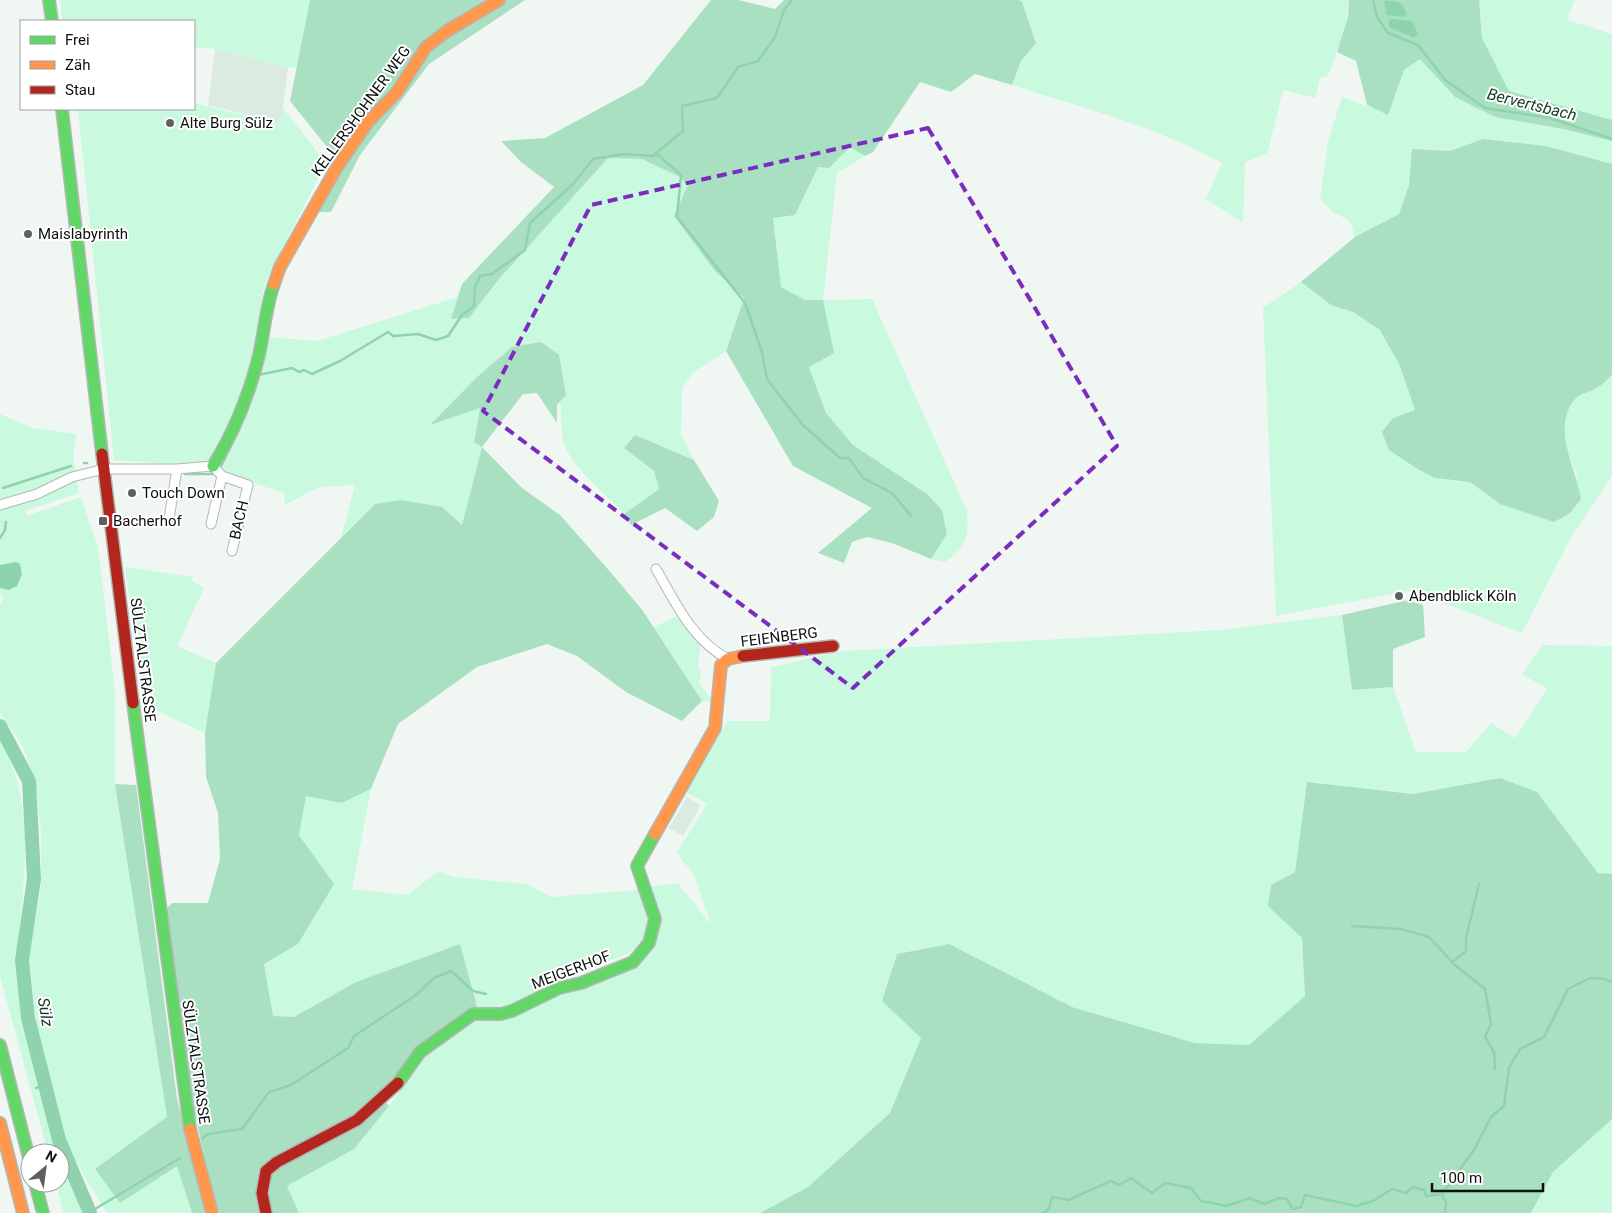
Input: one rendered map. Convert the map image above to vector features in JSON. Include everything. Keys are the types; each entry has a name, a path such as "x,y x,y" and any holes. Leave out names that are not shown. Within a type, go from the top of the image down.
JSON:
{"main road":[{"path":"50,0 52,20"},
{"name":"KELLERSHOHNER WEG","path":"213,466 229,440 242,410 257,363 272,289 280,268 337,167 368,122 397,92 426,47 446,31 499,0"},
{"name":"SÜLZTALSTRASSE","path":"62,110 151,848 190,1128 212,1213"},
{"name":"FEIENBERG","path":"715,728 722,665 728,658 833,646"},
{"name":"MEIGERHOF","path":"266,1213 262,1193 266,1171 277,1162 357,1120 399,1082 420,1052 446,1032 474,1014 501,1014 512,1011 559,988 581,983 615,971 633,962 643,953 649,943 655,919 637,866 715,728"},
{"path":"0,1045 25,1143"},
{"path":"0,1122 24,1213"},
{"path":"38,1193 43,1213"}],"street":[{"path":"0,505 37,494 72,477 104,469 177,469 213,466"},
{"name":"BACH","path":"213,466 222,476 248,485 232,551"},
{"path":"170,519 177,469"},
{"name":"BACH","path":"211,524 222,476"},
{"name":"FEIENBERG","path":"656,569 693,632 712,650 728,658"}],"highlighted area":[{"path":"928,128 1117,446 853,688 483,411 591,205"}],"shaded area":[{"path":"60,0 310,0 297,67 288,68 215,49 195,47 195,20 62,20"},
{"path":"310,0 525,0 429,64 360,155 331,212 314,212 340,163 290,101"},
{"path":"711,0 738,0 775,9 784,0 1019,0 1022,2 1036,43 1021,61 1012,85 975,74 951,92 920,82 873,152 865,156 850,147 829,168 818,167 795,215 773,218 781,287 805,300 823,300 834,353 809,367 826,413 853,445 927,494 942,510 947,534 931,559 892,543 867,537 852,542 844,563 818,553 872,508 793,466 726,351 744,298 715,271 674,216 688,185 680,177 642,159 608,158 499,279 469,318 451,319 462,284 554,187 521,162 501,141 545,138 643,85"},
{"path":"1019,0 1349,0 1344,29 1338,48 1328,76 1320,78 1315,98 1283,90 1267,154 1245,162 1243,223 1206,199 1222,163 1197,150 1146,129 1093,110 1012,85 1021,61 1036,42"},
{"path":"1349,0 1479,0 1482,38 1509,91 1612,120 1612,141 1563,129 1495,117 1455,97 1420,59 1404,70 1388,115 1367,105 1356,61 1337,52 1348,16"},
{"path":"1386,0 1401,3 1407,13 1405,17 1387,15 1384,2"},
{"path":"1479,0 1575,0 1567,20 1612,34 1612,120 1509,91 1482,38"},
{"path":"1389,20 1412,21 1418,34 1414,38 1389,27"},
{"path":"215,49 288,68 281,124 208,105"},
{"path":"1420,58 1455,97 1495,117 1563,129 1612,141 1612,164 1546,146 1483,139 1450,151 1413,149 1409,185 1399,214 1355,237 1350,221 1331,211 1320,198 1328,141 1342,97 1388,114 1404,70"},
{"path":"195,103 281,124 283,108 326,163 265,283 251,364 239,407 226,438 218,451 208,461 196,466 114,460 78,110 195,110"},
{"path":"1483,139 1546,146 1612,164 1612,375 1599,387 1578,396 1569,410 1565,422 1565,434 1581,499 1570,513 1554,522 1500,504 1470,482 1435,478 1389,450 1382,432 1393,418 1415,410 1400,366 1380,330 1353,312 1331,305 1301,282 1355,237 1399,214 1409,185 1412,149 1450,151"},
{"path":"850,147 865,156 837,173 823,300 872,299 967,511 968,528 965,541 958,551 945,562 931,559 947,534 942,510 927,494 853,445 826,413 809,367 805,300 781,287 773,218 795,215 818,167 829,168"},
{"path":"608,158 642,159 680,177 689,185 715,271 744,298 726,351 694,372 682,387 681,435 694,460 635,435 624,448 654,471 659,489 624,514 580,469 567,450 562,435 560,401 566,395 512,347 477,377 431,424 480,408 474,442 482,447 462,526 375,504 341,537 355,485 319,487 285,505 284,493 220,472 217,466 267,337 317,341 458,297 451,319 469,318 499,279"},
{"path":"1301,282 1331,305 1353,312 1380,330 1400,366 1415,410 1393,418 1419,470 1435,478 1470,482 1484,492 1578,479 1565,445 1565,415 1577,397 1598,388 1612,375 1612,476 1570,539 1522,633 1428,597 1407,591 1276,616 1263,308"},
{"path":"541,342 559,355 566,395 557,405 557,423 537,393 523,394 482,447 474,442 480,408 430,425 477,377 512,347"},
{"path":"0,414 32,428 77,434 73,456 79,493 25,511 27,516 81,497 98,547 115,691 115,784 167,1117 177,1166 192,1213 107,1213 70,1152 70,1143 66,1143 37,1027 29,956 41,887 41,832 36,786 24,748 0,713 0,605 4,598 0,595 0,588 9,590 16,562 0,565"},
{"path":"635,435 694,460 719,501 714,517 697,531 665,508 631,525 624,514 659,489 654,471 624,448"},
{"path":"482,447 522,488 560,515 613,575 643,611 702,701 682,721 626,692 577,656 547,644 477,667 398,724 371,789 342,803 306,796 299,835 334,884 298,944 264,964 273,1016 294,1017 356,982 460,944 478,1010 424,1041 399,1074 379,1094 389,1106 354,1149 287,1186 299,1213 220,1213 215,1203 191,1097 165,910 172,903 208,903 220,859 218,813 206,777 205,733 216,663 375,504 401,500 442,507 462,525"},
{"path":"16,562 20,564 22,574 17,586 9,590 0,588 0,565"},
{"path":"125,567 193,577 192,581 204,588 177,646 216,663 205,733 146,706"},
{"path":"1408,600 1423,605 1425,637 1393,649 1393,687 1352,690 1342,615"},
{"path":"1342,615 1352,690 1393,687 1416,752 1466,752 1491,723 1515,738 1547,689 1522,674 1543,645 1612,646 1612,874 1598,873 1537,792 1500,778 1413,794 1307,782 1295,872 1272,885 1302,938 1305,996 1249,1045 1195,1043 1072,1007 948,944 897,954 882,1001 921,1038 890,1113 808,1187 760,1213 299,1213 287,1186 354,1149 389,1106 431,1048 475,1022 509,1016 635,964 652,946 647,887 678,883 711,925 694,875 677,853 707,804 685,791 728,721 770,721 771,667 844,651 1221,630"},
{"path":"677,616 687,630 701,644 698,663 701,674 699,683 714,702 702,701 654,627"},
{"path":"0,742 14,771 21,800 25,831 25,862 18,956 20,1011 55,1143 45,1143 0,976"},
{"path":"1500,778 1537,792 1598,873 1612,874 1612,1119 1553,1172 1531,1213 760,1213 808,1187 890,1113 921,1038 882,1001 897,954 949,944 1072,1007 1195,1043 1249,1045 1305,996 1302,938 1268,906 1271,885 1295,872 1307,782 1413,794"},
{"path":"115,784 136,785 177,1099 206,1213 192,1213 177,1166 120,1203 95,1169 167,1117"},
{"path":"371,789 352,889 408,895 438,871 453,877 527,884 551,897 638,890 648,919 643,941 629,953 556,982 510,1005 478,1010 460,944 356,982 294,1017 273,1016 264,964 298,944 333,884 299,835 306,796 342,803"},
{"path":"687,797 701,805 683,836 669,828"},
{"path":"1612,1119 1612,1213 1531,1213 1553,1172"},
{"path":"70,1182 82,1213 64,1213 59,1193 70,1193"}],"waterway":[{"name":"Bervertsbach","path":"258,375 292,368 299,372 304,370 312,374 340,361 388,332 393,336 418,334 436,340 448,336 462,315 474,306 475,287 480,276 492,274 525,250 530,223 573,184 593,159 624,154 653,156 683,131 682,106 717,98 738,67 758,61 775,37 784,10 792,0"},
{"name":"Bervertsbach","path":"1373,0 1377,17 1388,33 1418,45 1445,80 1485,108 1550,118 1612,139"},
{"path":"656,153 681,175 677,217 745,303 762,352 767,379 802,424 840,458 849,458 863,478 892,493 911,516"},
{"name":"Bervertsbach","path":"220,468 227,454"},
{"name":"Bervertsbach","path":"3,488 71,466"},
{"name":"Bervertsbach","path":"185,474 213,474"},
{"name":"Bervertsbach","path":"0,538 5,530 6,522"},
{"name":"Sülz","path":"0,726 29,781 34,879 22,960 28,1018 59,1140 90,1213"},
{"path":"1452,962 1466,951 1466,938 1479,884"},
{"path":"1352,926 1401,929 1429,937 1455,965 1485,989 1491,1024 1485,1037 1494,1052 1495,1069"},
{"path":"202,1139 208,1134 242,1129 269,1092 291,1085 348,1048 354,1036 416,995 434,978 451,971 473,991 486,994"},
{"path":"1043,1213 1049,1209 1052,1197 1068,1200 1111,1181 1119,1185 1131,1178 1152,1193 1165,1183 1191,1188 1201,1201 1227,1206 1250,1198 1264,1204 1279,1198 1287,1199 1293,1209 1301,1207 1305,1195 1356,1206 1373,1201 1392,1189 1406,1193 1413,1187 1424,1190 1426,1196 1442,1194 1474,1150 1491,1117 1504,1106 1509,1068 1520,1049 1544,1037 1568,989 1590,978 1605,979 1612,982"},
{"path":"36,1088 45,1085"},
{"path":"90,1212 180,1158"},
{"path":"1442,1194 1446,1203 1445,1213"}],"traffic: fast":[{"path":"49,0 52,20"},
{"path":"62,110 102,454"},
{"path":"213,466 233,429 249,390 274,284"},
{"path":"133,703 190,1129"},
{"path":"398,1083 420,1052 473,1014 501,1014 512,1011 559,988 581,983 633,962 649,943 655,919 637,866 655,834"},
{"path":"0,1045 25,1143"},
{"path":"38,1193 43,1213"}],"traffic: slow":[{"path":"274,284 280,267 337,167 368,122 397,92 426,47 447,31 499,0"},
{"path":"655,834 715,728 721,665 728,659 743,656"},
{"path":"0,1123 23,1213"},
{"path":"190,1129 212,1213"}],"traffic: jam":[{"path":"102,454 133,703"},
{"path":"743,656 833,646"},
{"path":"266,1213 262,1193 266,1171 277,1162 357,1120 398,1083"}],"place":[{"name":"Alte Burg Sülz","path":"170,123"},
{"name":"Maislabyrinth","path":"28,234"},
{"name":"Touch Down","path":"132,493"},
{"name":"Bacherhof","path":"103,521"},
{"name":"Abendblick Köln","path":"1399,596"}]}
